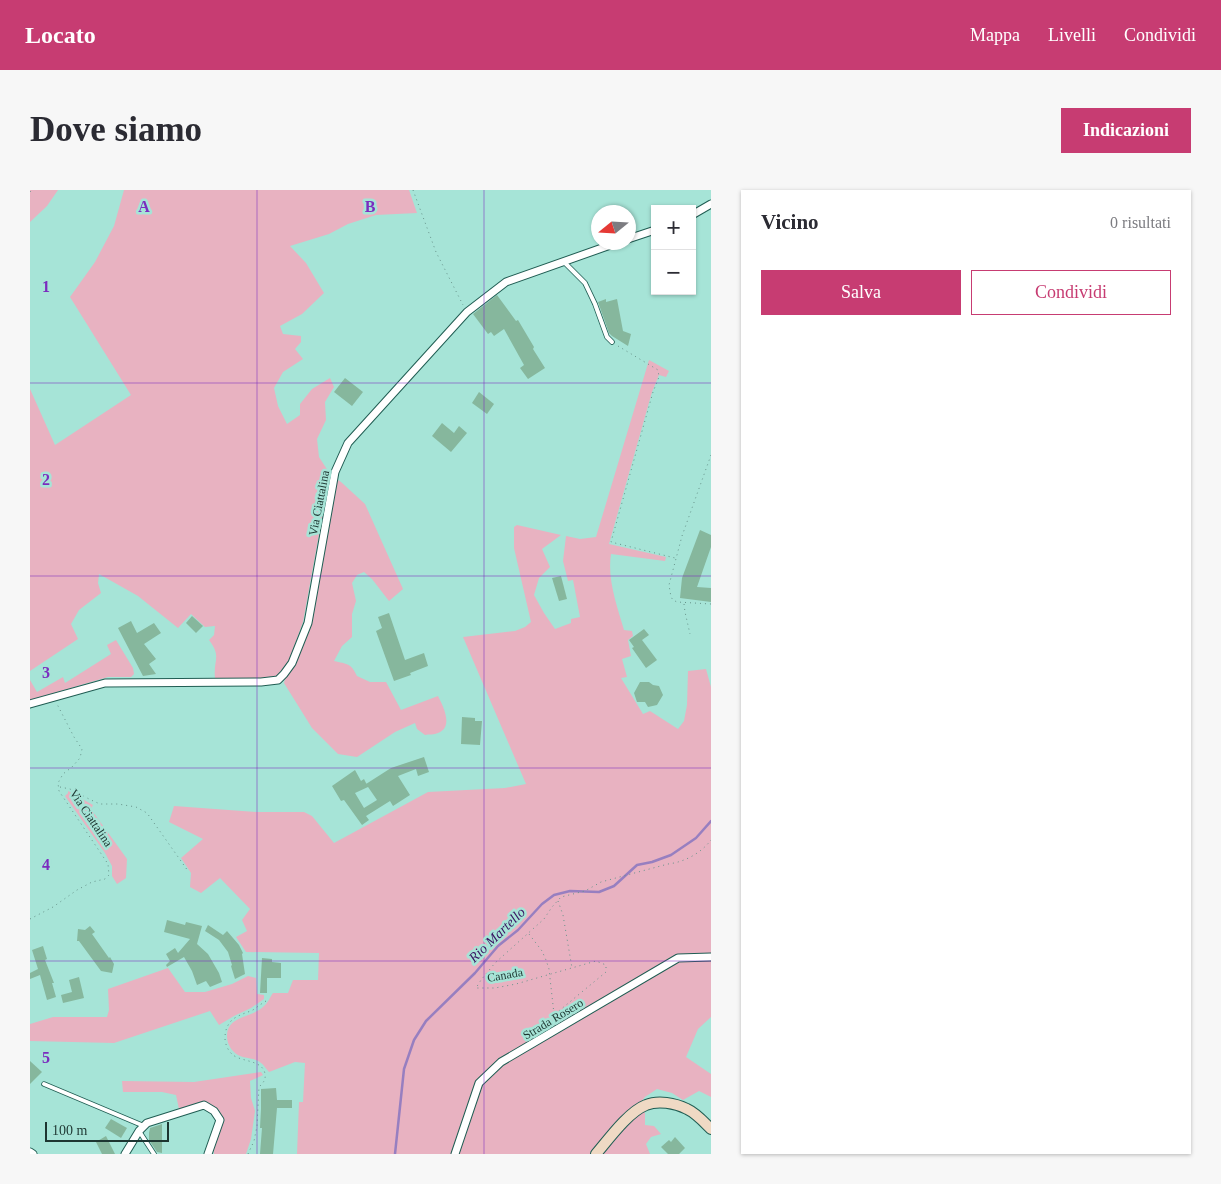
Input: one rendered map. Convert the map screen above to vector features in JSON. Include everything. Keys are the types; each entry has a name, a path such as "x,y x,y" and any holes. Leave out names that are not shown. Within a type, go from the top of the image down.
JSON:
{"main road":[{"path":"596,1154 633,1113 645,1105 669,1103 688,1109 711,1129"}],"street":[{"path":"696,213 711,204"},
{"path":"636,236 651,231"},
{"name":"Via Ciattalina","path":"30,704 104,683 262,682 278,680 292,663 308,622 335,472 348,443 467,312 506,282 597,250"},
{"name":"Strada Rosero","path":"455,1154 479,1083 501,1062 678,958 711,957"},
{"path":"128,1152 141,1128 148,1123 204,1105 214,1111 220,1120 208,1154"}],"lane":[{"path":"564,262 585,283 607,338 612,342"},
{"path":"44,1084 141,1128 154,1154"}],"path":[{"path":"413,190 436,252 467,312"},
{"path":"612,342 658,370 659,377 611,542 675,558"},
{"path":"711,455 682,536 669,585 673,600 677,602 711,604"},
{"path":"684,603 684,612 690,634"},
{"name":"Via Ciattalina","path":"30,919 53,907 77,890 109,876 108,864 63,797 59,787 58,782 63,774 80,758 82,749 53,697"},
{"path":"59,787 70,789 100,804 136,807 146,813 188,872"},
{"path":"572,968 563,915 558,901 561,897 585,892 601,882 678,863 694,855 711,840"},
{"name":"Canada","path":"554,1015 606,972 606,964 596,960 516,984 495,988 476,988 495,963 544,919 558,901"},
{"path":"529,933 542,951 549,975 554,1015 547,1035"},
{"path":"248,1154 254,1141 257,1126 259,1087 264,1082 265,1074 259,1065 240,1059 232,1054 227,1048 225,1033 227,1026 232,1020 254,1009 266,1000"}],"shaded area":[{"path":"30,190 58,190 47,206 30,222"},
{"path":"124,190 409,190 417,213 376,215 348,224 329,234 290,246 306,263 324,293 302,314 280,326 283,334 301,336 301,342 295,349 303,359 283,372 274,388 278,406 287,424 300,415 300,404 312,389 330,378 334,387 325,402 326,420 317,439 319,457 330,474 303,622 289,660 278,675 270,678 215,678 216,655 209,640 214,635 215,626 205,627 191,614 178,628 138,596 99,574 98,583 101,593 79,610 71,624 78,639 30,671 30,389 55,445 131,395 70,297 95,262 114,226"},
{"path":"649,360 669,371 666,377 659,375 652,392 609,544 666,557 665,561 611,554 610,573 613,592 624,630 632,631 633,636 628,640 631,656 622,659 627,677 621,678 643,714 650,711 678,729 684,721 687,705 688,671 706,669 711,687 711,1017 698,1029 686,1057 711,1074 711,1097 699,1091 683,1100 672,1093 657,1089 645,1097 639,1104 645,1113 645,1125 654,1126 661,1134 651,1137 646,1144 650,1154 297,1154 299,1102 303,1102 305,1063 295,1062 269,1072 258,1061 236,1054 229,1046 227,1036 231,1024 259,1010 267,1003 273,993 288,993 293,980 318,980 319,953 246,952 236,937 247,931 242,920 250,909 220,878 201,893 190,887 191,873 181,858 203,839 169,822 174,806 256,812 304,812 312,816 334,843 428,792 505,788 526,784 463,637 515,631 531,622 514,548 514,527 517,525 561,535 542,549 550,567 539,578 534,595 555,629 571,623 571,619 580,617 573,580 568,581 563,561 566,536 580,539 596,537"},
{"path":"338,480 365,504 403,589 389,601 364,572 357,575 352,583 356,601 352,614 352,637 342,646 334,661 348,665 357,676 370,682 386,682 401,710 438,696 446,716 443,730 436,734 425,735 417,729 415,723 395,732 357,757 338,754 312,728 284,683 295,665 311,622 336,482"},
{"path":"116,640 133,668 134,674 131,677 108,677 30,700 30,680 37,692 63,677 65,683 111,654 107,645"},
{"path":"68,791 93,805 91,809 127,859 126,878 117,884 112,876 112,866 105,853 65,796"},
{"path":"168,968 185,992 205,992 232,984 248,976 256,978 257,994 264,995 264,999 219,1025 210,1011 114,1043 30,1041 30,1024 53,1017 107,1017 109,1010 108,989"},
{"path":"261,1072 263,1075 250,1081 251,1098 255,1111 251,1139 246,1154 214,1154 215,1141 223,1120 219,1110 205,1101 179,1109 176,1095 162,1092 123,1092 122,1081 194,1082"}],"building":[{"path":"497,295 516,321 518,320 545,368 528,379 520,368 524,365 504,329 494,336 491,332 488,334 473,314"},
{"path":"606,299 606,302 617,299 623,331 631,334 628,346 609,333 598,302"},
{"path":"345,378 363,392 352,406 334,392"},
{"path":"479,392 494,404 487,414 472,403"},
{"path":"442,423 454,433 459,426 467,433 451,452 432,436"},
{"path":"700,530 711,535 711,547 697,587 711,588 711,602 680,598 682,578"},
{"path":"561,576 567,599 559,601 552,578"},
{"path":"389,613 405,660 424,653 428,666 394,681 376,631 382,628 378,617"},
{"path":"192,616 203,626 196,633 186,623"},
{"path":"131,621 137,633 154,623 161,633 144,644 156,659 149,664 156,674 143,676 118,628"},
{"path":"644,629 649,635 642,640 657,660 646,668 632,648 634,647 629,640"},
{"path":"640,682 649,682 659,686 663,695 657,705 648,707 645,702 637,702 634,693"},
{"path":"462,717 475,718 475,721 482,721 480,745 461,744"},
{"path":"424,757 429,772 418,776 416,769 398,776 410,795 393,806 390,801 366,816 369,820 362,825 344,800 341,801 332,786 355,770 361,781 364,779 366,784 391,768","holes":["368,787 377,800 364,808 355,793"]},
{"path":"167,920 185,925 186,922 202,926 197,944 208,954 222,982 210,987 206,981 197,985 184,957 167,967 166,965 170,961 166,954 175,948 178,953 190,939 164,932"},
{"path":"208,925 223,935 227,931 239,945 243,953 245,974 235,979 228,952 219,940 205,931"},
{"path":"90,926 95,932 92,934 114,964 112,973 101,971 79,941 77,941 78,929 85,930"},
{"path":"43,946 47,959 45,960 54,983 52,983 56,997 47,1000 40,975 30,979 30,973 38,969 32,950"},
{"path":"262,958 272,959 272,962 281,963 281,978 267,978 267,993 260,993"},
{"path":"79,977 84,998 63,1003 61,995 72,992 69,980"},
{"path":"30,1061 42,1072 30,1084"},
{"path":"276,1088 277,1100 292,1100 292,1108 277,1108 273,1154 260,1154 262,1128 260,1128 261,1089"},
{"path":"111,1119 127,1128 121,1138 105,1128"},
{"path":"162,1124 162,1153 157,1152 149,1140 149,1133 150,1128"},
{"path":"106,1136 115,1154 102,1154 96,1142"},
{"path":"675,1137 685,1148 679,1154 668,1154 661,1147 669,1140 671,1142"}],"waterway":[{"name":"Rio Martello","path":"395,1154 404,1069 414,1040 426,1021 475,973 498,946 518,930 542,904 554,895 570,891 599,892 614,886 637,865 671,855 696,838 711,821"}]}
